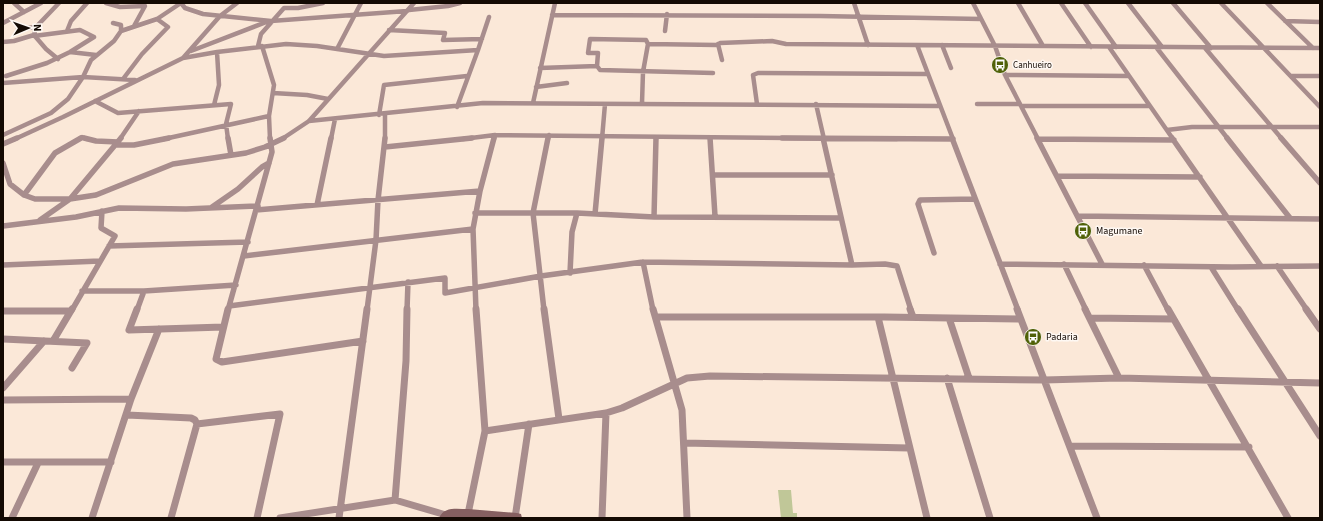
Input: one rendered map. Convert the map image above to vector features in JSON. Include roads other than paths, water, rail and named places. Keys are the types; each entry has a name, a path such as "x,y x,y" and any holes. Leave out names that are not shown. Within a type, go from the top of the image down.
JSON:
{"street":[{"path":"14,3 24,12"},
{"path":"3,22 41,3"},
{"path":"34,35 36,27 59,3"},
{"path":"67,31 71,21 87,3"},
{"path":"106,3 120,7 145,6 134,26"},
{"path":"3,135 51,113 68,99 83,77 91,60 114,41 121,31 157,19 181,3 185,8 192,11 220,16 270,21 356,15 448,6 460,3"},
{"path":"183,58 220,16 237,3"},
{"path":"288,3 270,21 261,34 260,46 272,78 273,93 269,116 270,145 272,152 223,327 216,359 222,362 363,341"},
{"path":"284,8 298,8 323,3"},
{"path":"337,49 361,3"},
{"path":"3,163 10,184 24,195 35,199 70,199 96,195 173,164 231,156 270,145 287,136 309,121 414,3"},
{"path":"533,103 555,3"},
{"path":"854,3 868,45"},
{"path":"973,3 995,46 1005,75 1102,264"},
{"path":"1018,3 1042,46"},
{"path":"1061,3 1091,47"},
{"path":"1086,3 1116,47"},
{"path":"1128,3 1219,127 1290,218"},
{"path":"1173,3 1273,128 1320,183"},
{"path":"1221,3 1266,48 1320,106"},
{"path":"1267,3 1313,48"},
{"path":"552,15 667,14 981,19"},
{"path":"665,31 667,14"},
{"path":"457,107 489,17"},
{"path":"123,79 138,58 168,27 157,19"},
{"path":"189,52 270,21"},
{"path":"1285,21 1320,22"},
{"path":"113,24 121,25 121,31"},
{"path":"18,29 36,27"},
{"path":"3,42 14,41 34,35 80,30 94,37 58,59 4,78"},
{"path":"389,30 445,33 443,40 482,38"},
{"path":"34,35 46,49 58,59"},
{"path":"597,66 598,53 588,53 590,39 646,40 648,44 643,72 642,103"},
{"path":"648,44 692,45 772,41 786,44 1320,48"},
{"path":"3,144 62,118 135,80 183,58 260,46 286,44 395,56 478,50"},
{"path":"718,44 722,60"},
{"path":"917,45 1020,319 1031,341 1044,380 1097,518"},
{"path":"942,45 951,68"},
{"path":"1109,47 1261,266"},
{"path":"70,52 96,55"},
{"path":"214,105 219,93 220,80 217,52"},
{"path":"540,68 597,66 600,70 712,73"},
{"path":"757,104 753,77 758,73 927,74"},
{"path":"1005,75 1129,76"},
{"path":"339,518 376,240 378,200 385,147 382,114 384,85 467,76"},
{"path":"1291,76 1320,76"},
{"path":"4,78 83,77 135,80"},
{"path":"536,87 567,83"},
{"path":"273,93 307,95 328,99"},
{"path":"95,101 118,113 232,104 226,124 231,156"},
{"path":"309,121 457,107 483,103 939,106"},
{"path":"596,214 605,104"},
{"path":"816,104 852,265"},
{"path":"978,104 1150,106"},
{"path":"39,221 70,199 116,143 139,111"},
{"path":"51,113 62,118"},
{"path":"24,195 55,153 82,137 96,141 134,145 226,124 269,116"},
{"path":"317,205 335,119"},
{"path":"1167,130 1192,127 1320,127"},
{"path":"385,147 495,135 953,139"},
{"path":"468,514 485,431 474,287 473,229 480,191 495,135"},
{"path":"548,135 533,213 533,223 559,419"},
{"path":"654,217 656,137"},
{"path":"710,138 715,216"},
{"path":"1038,139 1174,140"},
{"path":"212,207 238,190 268,163"},
{"path":"713,175 832,175"},
{"path":"1057,176 1200,177"},
{"path":"3,184 10,184"},
{"path":"3,226 76,217 119,208 257,208 317,205 480,191"},
{"path":"934,253 918,204 920,200 975,199"},
{"path":"53,341 115,236 101,228 102,211"},
{"path":"475,213 577,213 654,217 715,216 841,218"},
{"path":"570,273 572,232 577,213"},
{"path":"1078,216 1320,219"},
{"path":"244,256 473,229"},
{"path":"109,246 248,242"},
{"path":"3,265 100,261"},
{"path":"643,262 656,317 682,410 687,518"},
{"path":"229,306 445,278 445,292 540,276 643,262 852,265 885,264 897,266 913,317"},
{"path":"1000,264 1102,264 1212,267 1320,266"},
{"path":"1064,264 1119,378"},
{"path":"1144,265 1173,319 1249,447 1288,518"},
{"path":"1277,266 1317,321 1320,328"},
{"path":"1212,267 1320,436"},
{"path":"396,500 406,362 408,282"},
{"path":"82,290 144,290 236,285"},
{"path":"144,290 129,330 223,327"},
{"path":"3,311 70,311"},
{"path":"656,317 913,317 1020,319"},
{"path":"878,317 927,518"},
{"path":"949,318 969,378"},
{"path":"1090,318 1173,319"},
{"path":"92,518 131,399 159,329"},
{"path":"3,339 87,343 72,368"},
{"path":"3,388 44,341"},
{"path":"485,431 606,413 622,408 687,378 710,376 1044,380 1119,378 1320,383"},
{"path":"947,378 990,518"},
{"path":"3,400 131,399"},
{"path":"602,518 606,413"},
{"path":"197,424 280,414 257,518"},
{"path":"127,415 191,418 195,420 197,424"},
{"path":"171,518 197,424"},
{"path":"280,518 396,500 445,516 468,514 516,518 529,424"},
{"path":"684,443 909,448"},
{"path":"1070,446 1249,447"},
{"path":"3,462 110,462"},
{"path":"12,518 38,463"}],"place":[{"name":"Canhueiro","path":"1000,65"},
{"name":"Magumane","path":"1083,231"},
{"name":"Padaria","path":"1033,337"}]}
